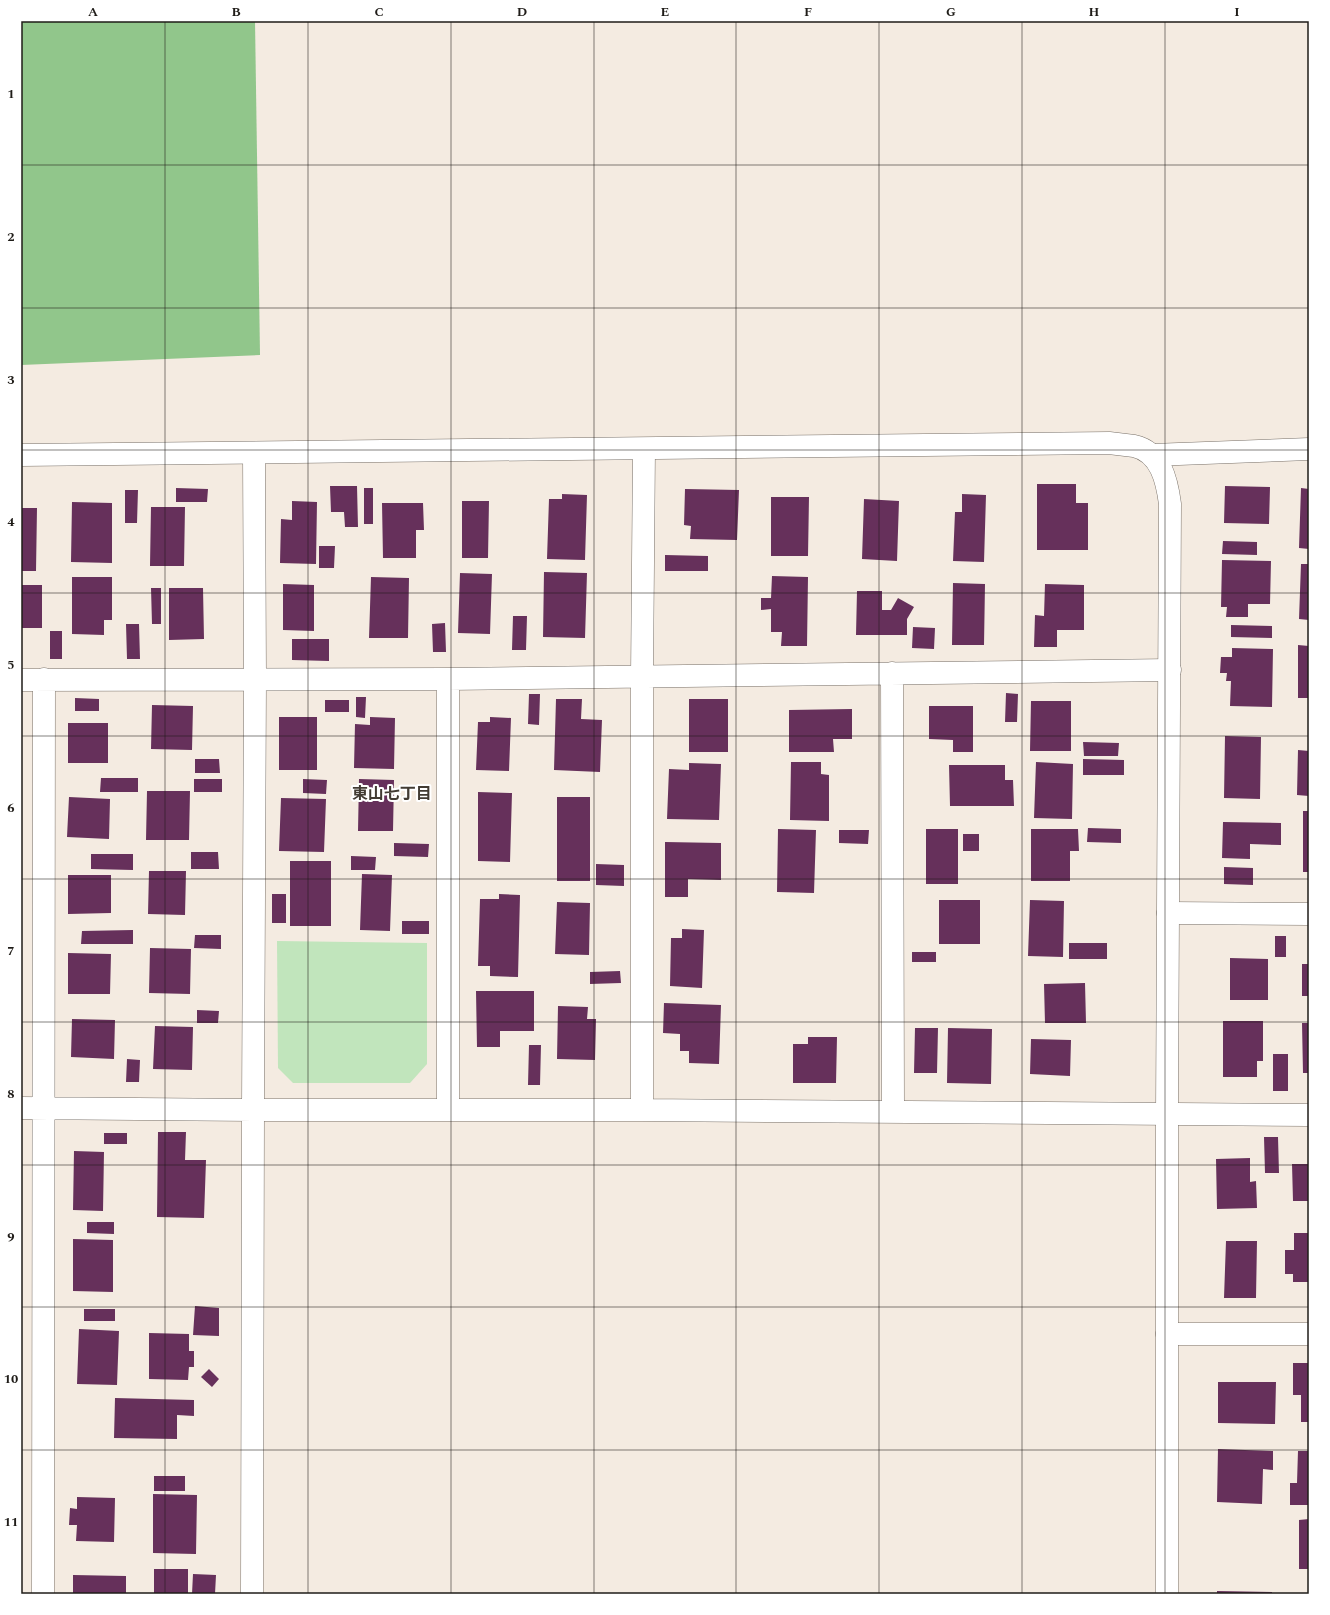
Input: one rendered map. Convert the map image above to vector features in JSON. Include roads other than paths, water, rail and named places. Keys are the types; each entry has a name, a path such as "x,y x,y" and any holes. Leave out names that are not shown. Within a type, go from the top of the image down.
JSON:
{"street":[{"path":"21,455 1109,443 1136,447 1152,455 1158,462 1166,478 1170,504 1166,1115 1167,1594"},
{"path":"642,1110 642,677 644,449"},
{"path":"1152,455 1309,449"},
{"path":"252,1594 252,1110 255,679 254,453"},
{"path":"21,680 448,679 1170,670"},
{"path":"892,673 894,1112"},
{"path":"43,1594 42,1108 44,679"},
{"path":"448,679 448,1110"},
{"path":"1168,913 1309,914"},
{"path":"21,1108 252,1110 642,1110 1309,1115"},
{"path":"1167,1334 1309,1334"}],"district":[{"name":"東山七丁目","path":"392,793"}]}
